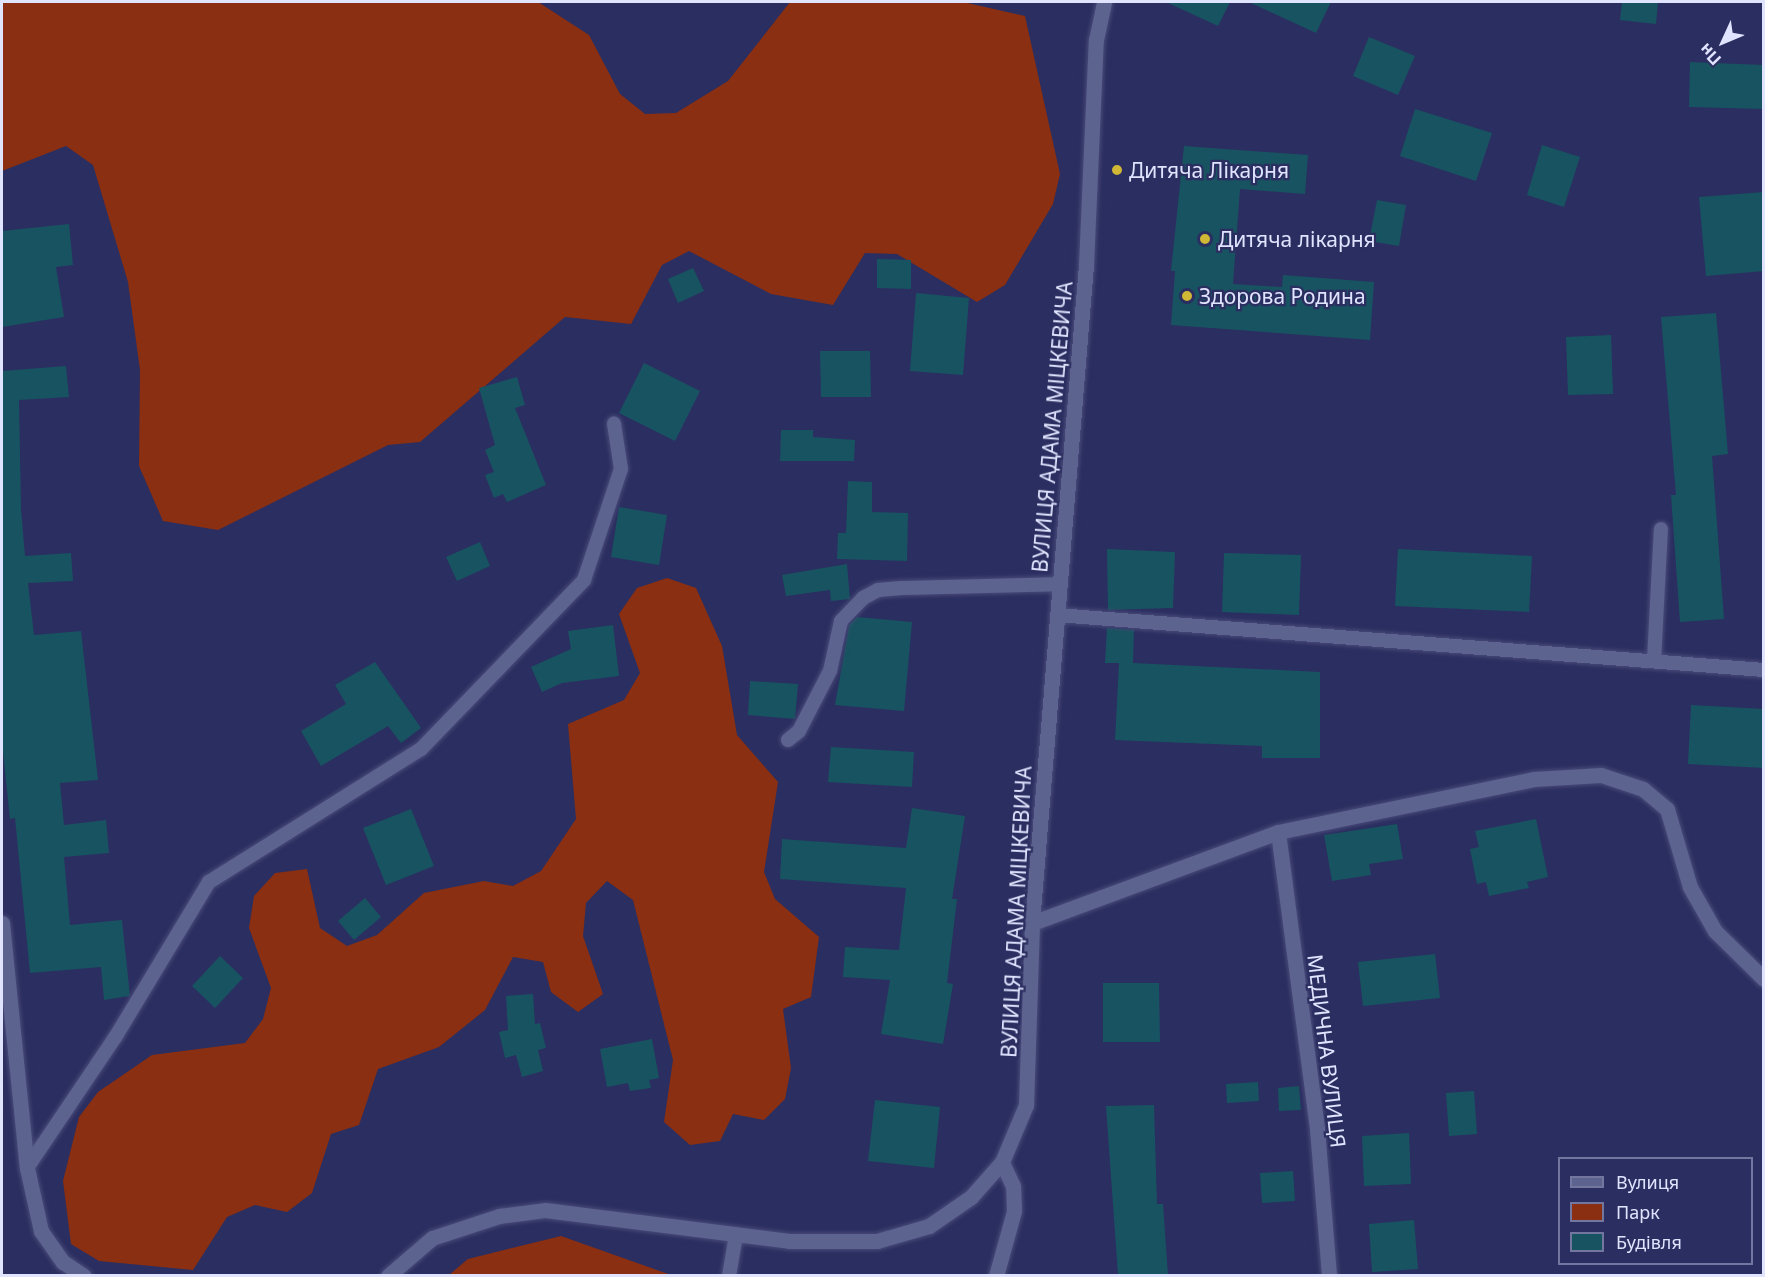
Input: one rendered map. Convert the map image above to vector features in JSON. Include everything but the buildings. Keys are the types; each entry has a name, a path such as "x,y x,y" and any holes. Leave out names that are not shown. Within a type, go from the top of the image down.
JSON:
{"street":[{"name":"ВУЛИЦЯ АДАМА МІЦКЕВИЧА","path":"388,1275 432,1238 499,1216 545,1210 789,1240 887,1238 929,1226 971,1197 1002,1162 1026,1105 1032,923 1086,266 1096,40 1104,2"},
{"path":"1032,923 1278,832 1534,780 1602,775 1643,789 1667,809 1690,887 1715,931 1764,979"},
{"name":"МЕДИЧНА ВУЛИЦЯ","path":"1278,832 1317,1129 1329,1275"},
{"path":"2,923 27,1168 41,1231 63,1262 84,1275"},
{"path":"996,1275 1014,1211 1012,1186 1002,1162"}],"lane":[{"path":"27,1168 116,1036 209,882 421,749 585,580 621,469 614,424"},
{"path":"1654,661 1661,529"},
{"path":"788,740 799,731 830,671 840,621 863,598 878,590 901,588 1060,584"},
{"path":"1057,615 1764,670"},
{"path":"729,1275 736,1235"}],"green space":[{"path":"2,2 538,2 589,35 620,94 645,114 676,113 728,81 790,2 963,2 1025,16 1060,174 1053,204 1005,285 977,302 897,254 865,253 833,305 771,294 689,251 662,265 631,324 565,317 420,442 388,445 218,530 163,521 139,466 140,370 128,282 93,165 66,146 2,171"},
{"path":"667,578 696,588 722,646 737,735 778,782 764,872 775,899 819,937 811,997 783,1009 791,1068 785,1099 764,1120 733,1114 720,1141 690,1145 664,1122 673,1060 633,900 607,881 586,903 583,936 603,994 578,1012 551,992 543,962 513,957 485,1010 439,1047 378,1069 359,1125 331,1134 312,1193 287,1212 255,1205 227,1217 193,1270 99,1261 71,1244 63,1181 79,1117 98,1092 152,1055 245,1043 263,1019 271,988 249,928 254,896 275,873 307,869 320,928 347,946 377,935 424,893 484,881 513,886 541,871 576,819 568,724 624,700 640,673 619,614 637,588"},
{"path":"561,1236 671,1275 449,1275 468,1259"}],"place":[{"name":"Дитяча Лікарня","path":"1117,170"},
{"name":"Дитяча лікарня","path":"1205,239"},
{"name":"Здорова Родина","path":"1187,296"}]}
